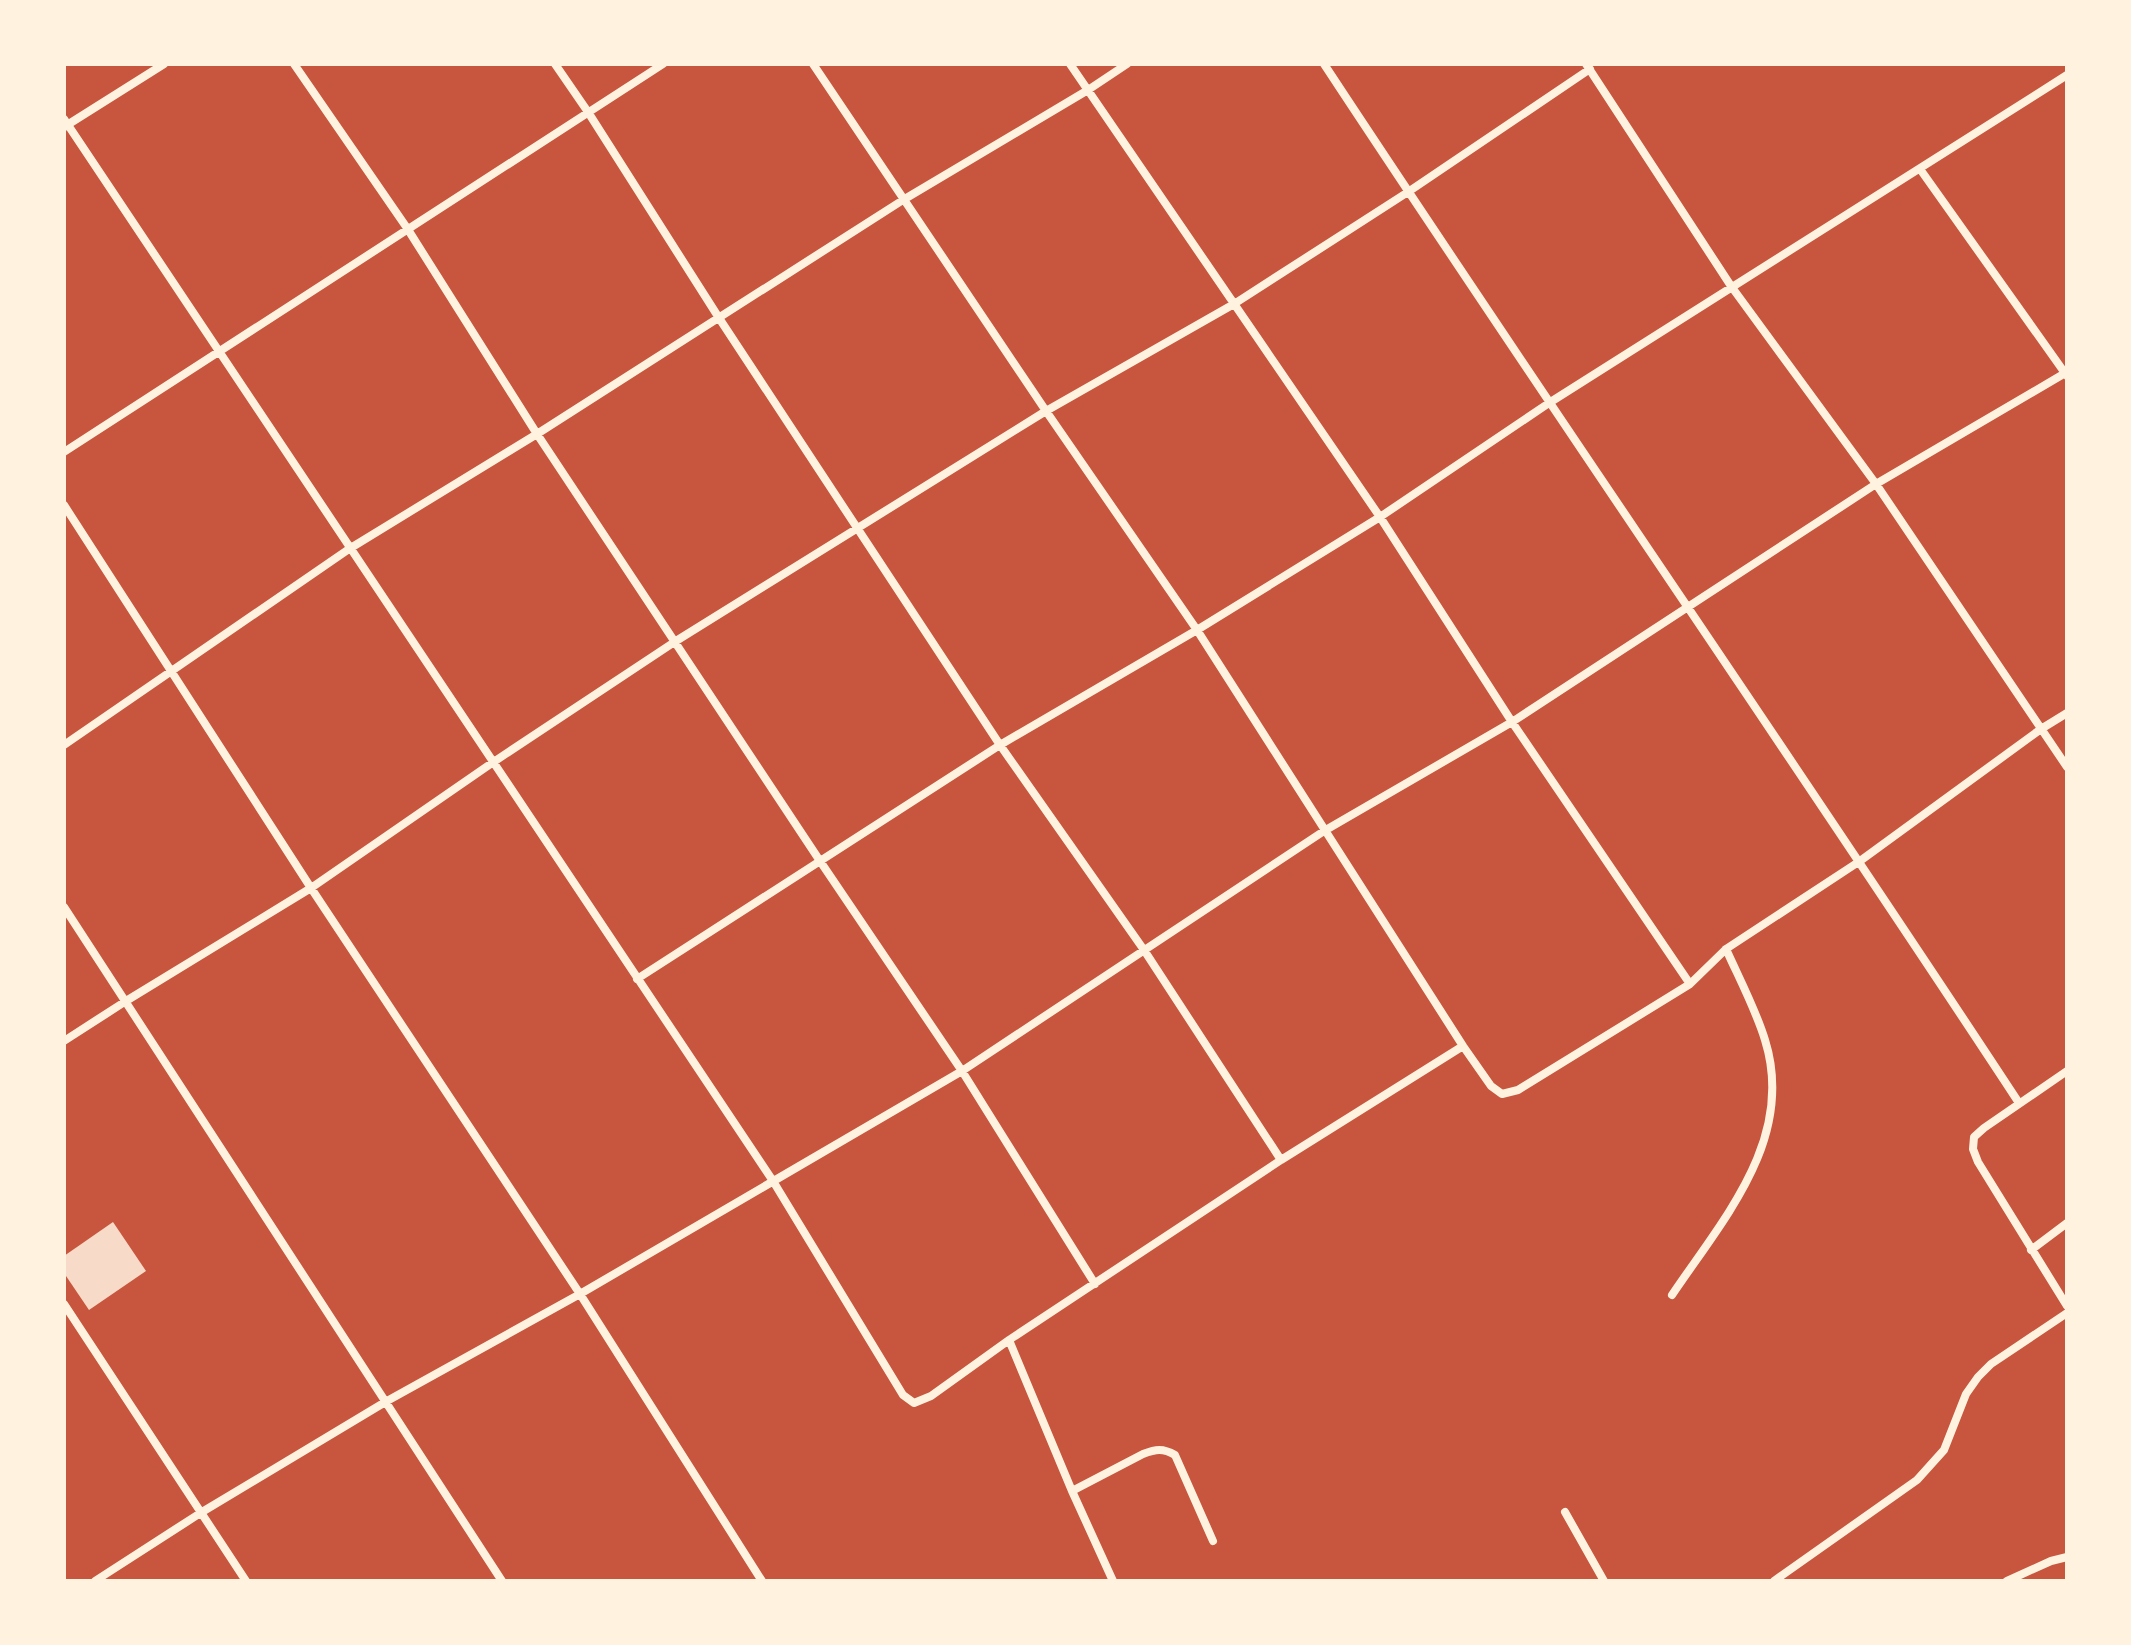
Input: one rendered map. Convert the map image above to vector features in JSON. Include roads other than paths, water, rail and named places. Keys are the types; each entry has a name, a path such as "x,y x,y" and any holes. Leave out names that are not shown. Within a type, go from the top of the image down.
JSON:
{"street":[{"path":"164,64 65,124 773,1181 903,1395 914,1403 931,1396 1009,1340 1281,1160 1463,1046"},
{"path":"294,64 407,228 537,434 962,1071 1095,1284"},
{"path":"555,64 1000,745 1144,950 1281,1160"},
{"path":"64,452 663,64"},
{"path":"813,64 1197,630 1463,1046 1491,1086 1502,1094 1518,1090 1690,984 1726,949 1860,861 2067,713"},
{"path":"1070,64 1380,517 1512,722 1690,984"},
{"path":"64,745 349,549 537,434 903,200 1127,64"},
{"path":"1324,64 2019,1103"},
{"path":"64,1041 311,888 676,641 1046,411 1234,304 1408,192 1588,66 1731,286 1876,484 2067,767"},
{"path":"637,979 1000,745 1197,630 1380,517 1549,403 2067,75"},
{"path":"95,1581 202,1512 387,1401 580,1294 962,1071 1324,831 1512,722 1876,484 2066,374 1920,169"},
{"path":"64,505 311,888 580,1294 762,1581"},
{"path":"64,907 502,1581"},
{"path":"1672,1295 1745,1184 1761,1154 1771,1117 1773,1080 1765,1040 1726,949"},
{"path":"2067,1071 1974,1137 1973,1149 2067,1306"},
{"path":"2031,1250 2067,1223"},
{"path":"64,1304 246,1581"},
{"path":"1774,1581 1917,1480 1944,1450 1966,1394 1978,1377 1991,1364 2067,1313"},
{"path":"1009,1340 1113,1581"},
{"path":"1072,1491 1143,1454 1164,1449 1175,1455 1213,1541"},
{"path":"1565,1512 1604,1581"},
{"path":"2007,1581 2067,1557"}]}
